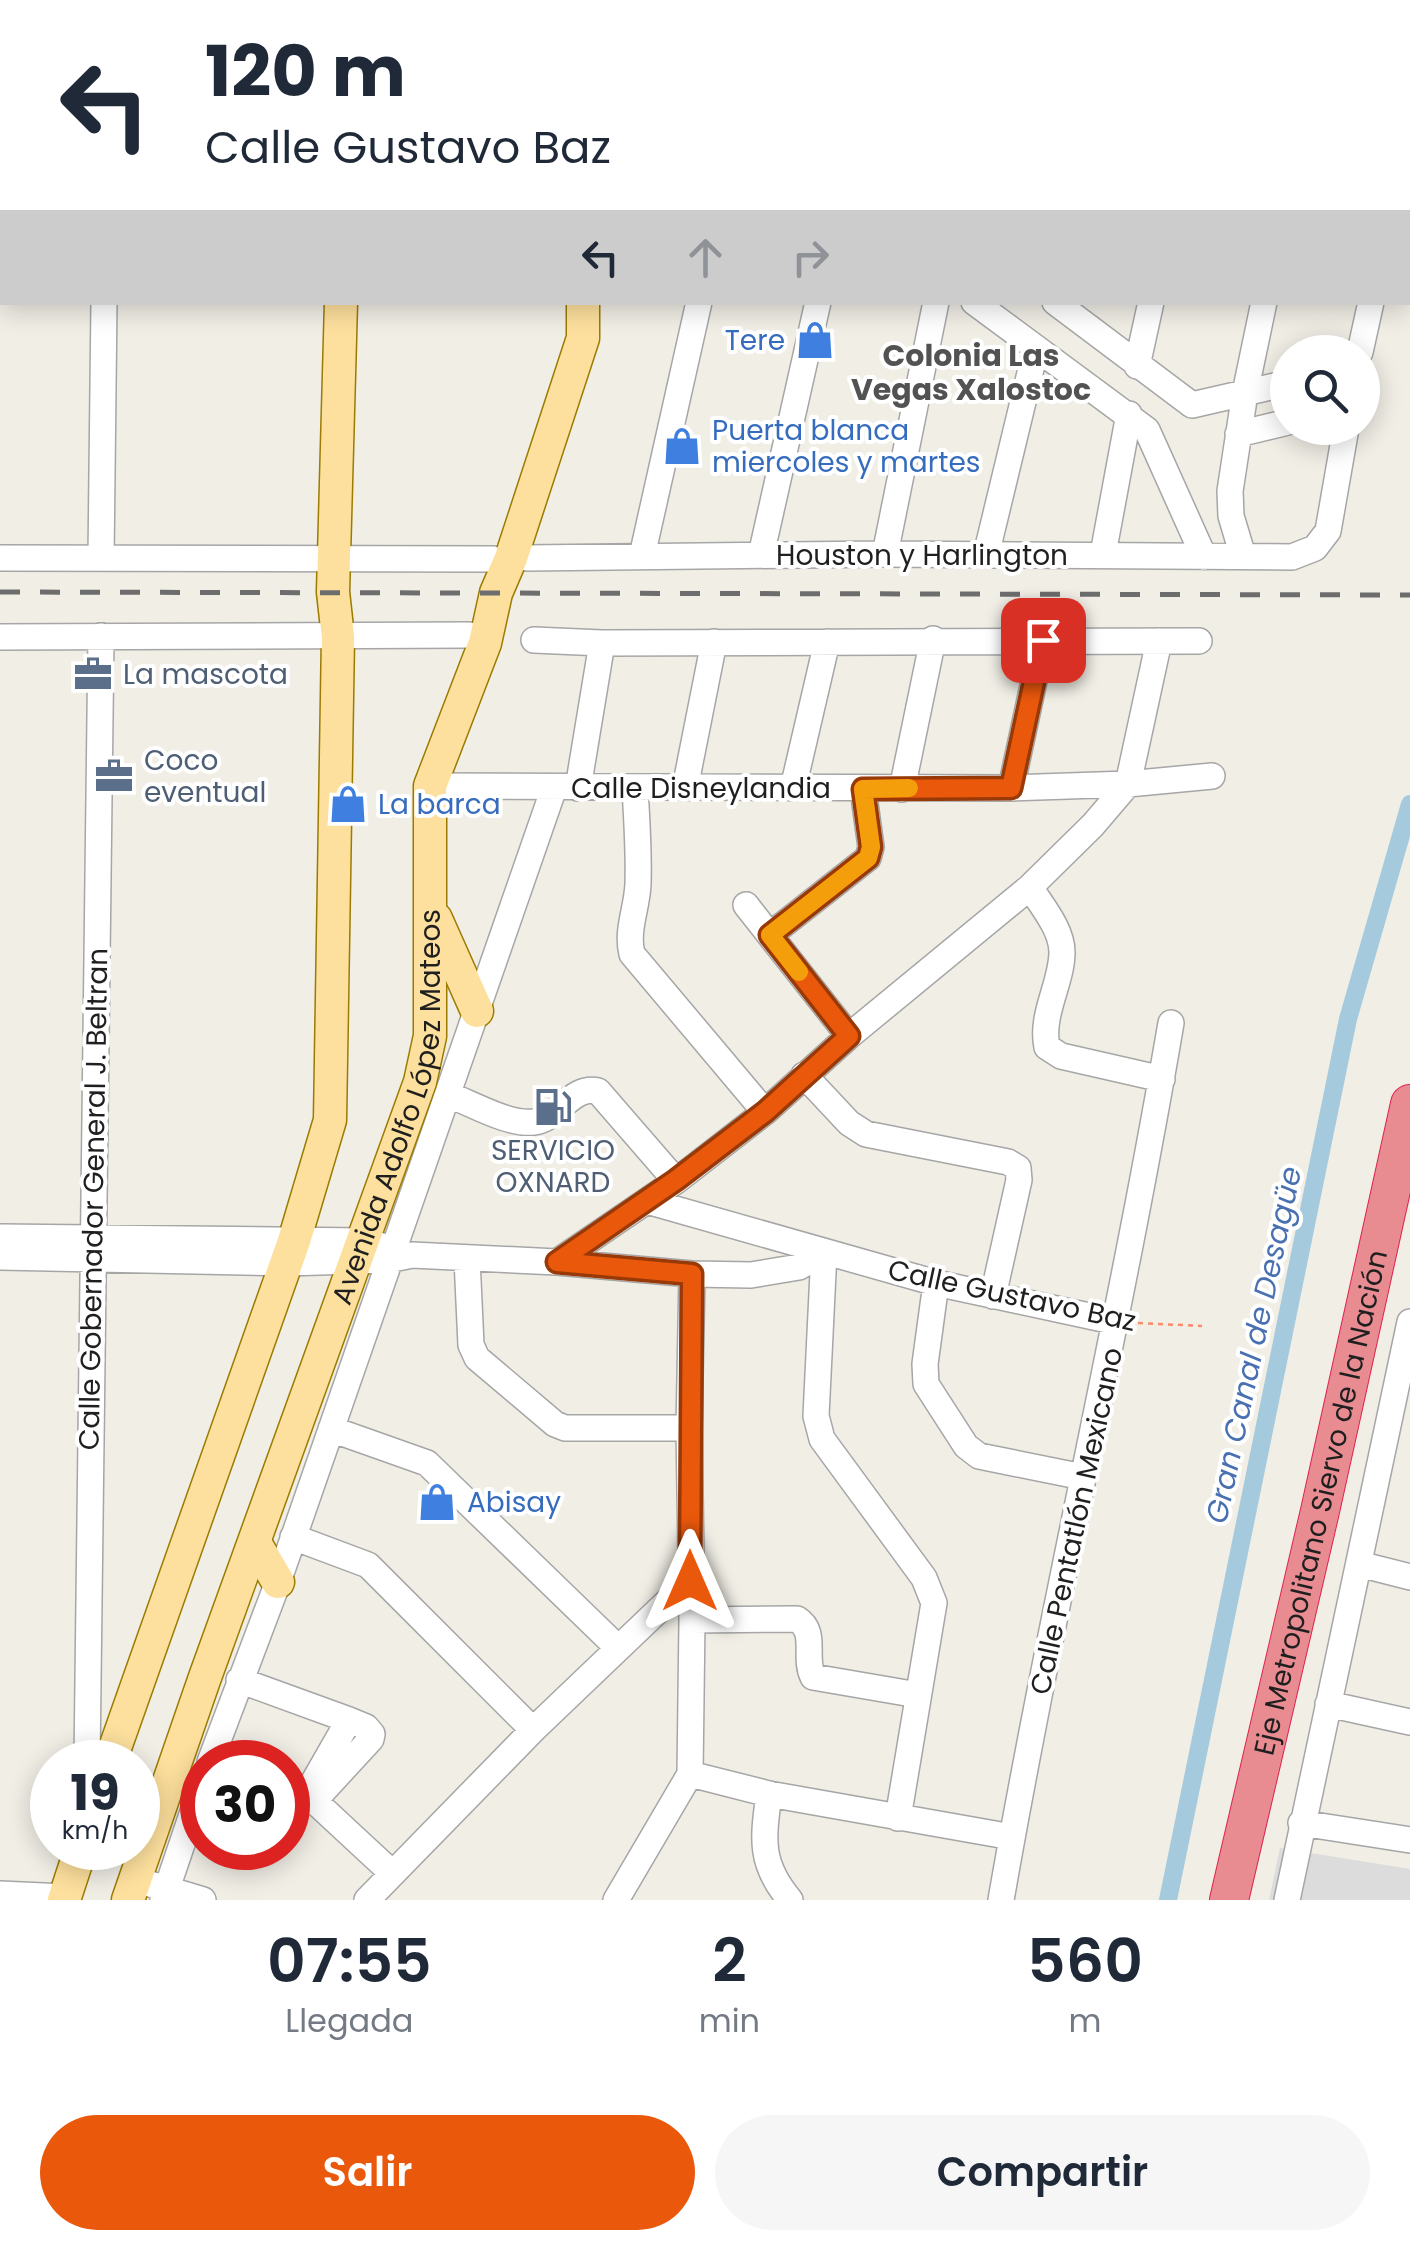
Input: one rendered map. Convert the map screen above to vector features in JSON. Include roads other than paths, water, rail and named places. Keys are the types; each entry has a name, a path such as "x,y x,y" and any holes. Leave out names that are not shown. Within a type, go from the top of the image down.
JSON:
{"highway":[{"name":"Eje Metropolitano Siervo de la Nación","path":"1228,1900 1410,1104"},
{"name":"Eje Metropolitano Siervo de la Nación","path":"1248,1900 1410,1202"}],"main road":[{"name":"Avenida Adolfo López Mateos","path":"118,1740 290,1252 330,1120 338,637 334,592 341,305"},
{"name":"Avenida Adolfo López Mateos","path":"148,1892 204,1680 255,1543 382,1253 409,1159 430,1036 430,786 484,643 496,592 511,558 583,338 583,305"},
{"path":"583,338 595,305"},
{"path":"430,906 477,1011"},
{"path":"255,1543 278,1582"},
{"path":"64,1898 74,1870"}],"street":[{"path":"101,558 104,305"},
{"path":"642,556 699,305"},
{"path":"761,556 817,305"},
{"path":"885,554 935,305"},
{"path":"978,305 1129,414 1152,440 1204,556"},
{"path":"1059,305 1192,405 1270,388"},
{"path":"1138,366 1150,305"},
{"path":"1243,556 1228,504 1263,305"},
{"path":"1364,335 1370,305"},
{"path":"986,555 1036,348"},
{"path":"1103,554 1129,414"},
{"path":"1238,434 1270,426"},
{"name":"Houston y Harlington","path":"527,558 885,554 1292,557 1315,548 1328,531 1343,445"},
{"path":"0,558 493,559"},
{"path":"0,636 468,635"},
{"name":"Calle Gobernador General J. Beltran","path":"87,1740 101,636"},
{"path":"534,640 1198,641"},
{"path":"902,788 933,640"},
{"path":"1011,788 1043,640"},
{"path":"557,1262 647,1201 765,1112 849,1036 1030,886 1093,825 1128,784 1159,640"},
{"path":"685,788 714,642"},
{"path":"793,788 827,642"},
{"path":"409,1159 448,1095 477,1011 566,788 602,643"},
{"name":"Calle Disneylandia","path":"430,786 1011,788 1212,776"},
{"path":"634,789 639,848 638,890 628,940 632,954 765,1112"},
{"path":"770,935 868,858 871,847 863,789"},
{"path":"1030,886 1058,934 1062,951 1046,1029 1047,1047 1061,1056 1162,1079"},
{"path":"746,905 849,1036"},
{"name":"Calle Pentatlón Mexicano","path":"1001,1900 1082,1477 1118,1322 1171,1023"},
{"path":"804,1075 849,1124 866,1134 1008,1162 1018,1168 1019,1180 993,1296"},
{"path":"448,1095 520,1121 537,1122 553,1115 580,1092 598,1091 676,1180"},
{"name":"Calle Gustavo Baz","path":"647,1201 936,1282 1118,1322"},
{"path":"0,1236 92,1248 382,1253 692,1274 771,1272 799,1267 824,1252"},
{"path":"0,1257 92,1248"},
{"path":"824,1252 816,1416 822,1440 924,1578 934,1603 898,1818"},
{"path":"218,1740 332,1428 382,1253"},
{"path":"467,1259 471,1345 477,1358 555,1424 565,1428 689,1428"},
{"path":"616,1900 690,1774 692,1274"},
{"path":"936,1282 926,1384 966,1446 979,1456 1082,1477"},
{"path":"1287,1900 1359,1564 1401,1414 1410,1322"},
{"path":"332,1428 427,1464 618,1648"},
{"path":"293,1536 368,1565 533,1730"},
{"path":"1359,1564 1410,1576"},
{"path":"367,1900 533,1730 690,1581"},
{"path":"692,1620 796,1619 805,1624 810,1635 807,1661 812,1677 918,1696"},
{"path":"239,1680 349,1720 310,1788 313,1802 392,1873"},
{"path":"1328,1704 1410,1722"},
{"path":"690,1774 769,1794 1012,1837"},
{"path":"769,1794 764,1831 766,1860 775,1882 790,1900"},
{"path":"1301,1823 1410,1840"},
{"path":"180,1829 148,1892 202,1900"},
{"path":"0,1894 64,1898"}],"waterway":[{"name":"Gran Canal de Desagüe","path":"1168,1900 1348,1019 1410,804"}],"railway":[{"path":"0,592 1410,595"}],"place":[{"name":"Tere","path":"815,340"},
{"name":"Puerta blanca miercoles y martes","path":"682,446"},
{"name":"La mascota","path":"93,674"},
{"name":"Coco eventual","path":"114,776"},
{"name":"La barca","path":"348,804"},
{"name":"SERVICIO OXNARD","path":"553,1107"},
{"name":"Abisay","path":"437,1502"}],"district":[{"name":"Colonia Las Vegas Xalostoc","path":"971,373"}]}
